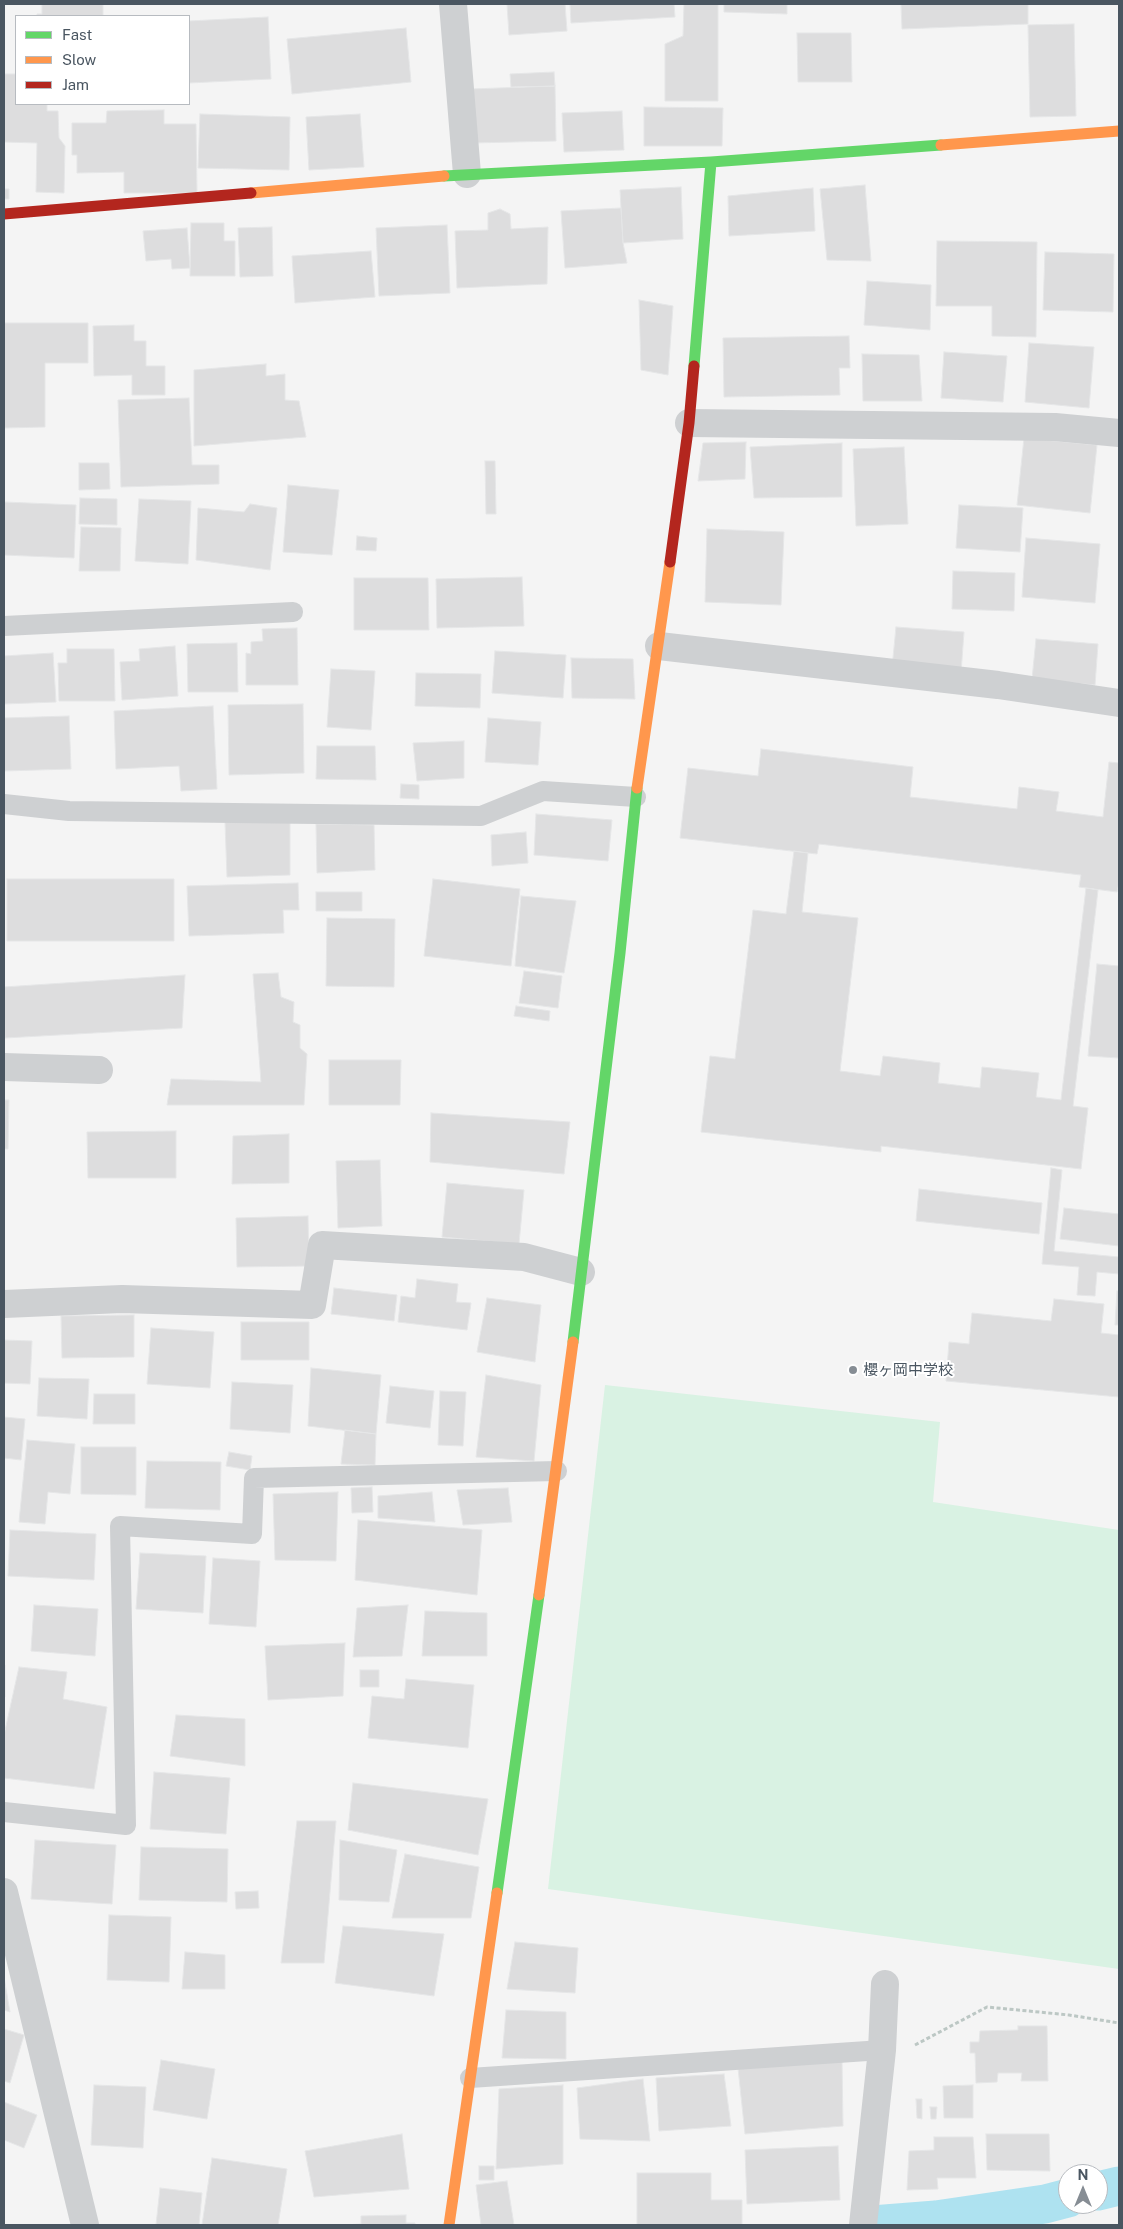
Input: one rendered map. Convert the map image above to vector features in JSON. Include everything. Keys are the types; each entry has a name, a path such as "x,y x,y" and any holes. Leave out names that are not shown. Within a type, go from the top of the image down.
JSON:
{"street":[{"path":"453,4 467,174"},
{"path":"4,214 467,174 711,162 1119,131"},
{"path":"449,2225 557,1471 620,953 636,797 659,646 689,423 711,162"},
{"path":"689,423 1055,427 1119,432"},
{"path":"659,646 998,685 1119,704"},
{"path":"4,1067 99,1070"},
{"path":"4,1304 122,1298 312,1305 322,1245 524,1257 581,1272"},
{"path":"4,1892 85,2225"},
{"path":"864,2218 882,2050 885,1984"}],"lane":[{"path":"4,626 293,612"},
{"path":"4,804 69,811 481,816 543,791 636,797"},
{"path":"4,1812 126,1825 120,1526 252,1534 254,1478 557,1471"},
{"path":"470,2078 882,2050"}],"path":[{"path":"882,2050 911,2046 987,2007 1068,2015 1119,2023"}],"green space":[{"path":"605,1385 940,1422 933,1502 1119,1530 1119,1969 548,1889"}],"building":[{"path":"42,4 103,4 103,15 37,15 42,14"},
{"path":"507,4 565,4 567,31 509,35"},
{"path":"570,4 674,4 675,17 571,23"},
{"path":"684,4 718,4 718,101 665,101 665,44 683,36"},
{"path":"724,4 787,4 787,14 724,12"},
{"path":"901,4 1028,4 1028,24 902,29"},
{"path":"268,17 271,79 190,83 190,21"},
{"path":"1074,24 1076,116 1030,117 1028,25"},
{"path":"406,28 411,82 292,94 287,39"},
{"path":"797,33 851,33 852,82 798,82"},
{"path":"554,72 555,86 511,87 510,74"},
{"path":"4,74 15,74 15,105 47,105 47,111 58,111 59,138 65,146 64,193 36,192 37,143 4,142"},
{"path":"555,86 556,141 472,143 471,89"},
{"path":"644,107 723,108 722,146 644,146"},
{"path":"164,110 164,124 196,124 197,193 124,193 124,172 77,173 77,155 72,155 72,123 106,123 107,111"},
{"path":"622,111 624,150 564,152 562,113"},
{"path":"200,114 290,117 289,170 198,168"},
{"path":"360,114 364,167 309,170 306,117"},
{"path":"865,185 871,261 827,260 820,189"},
{"path":"681,187 683,239 623,243 620,190"},
{"path":"813,188 815,231 729,236 728,196"},
{"path":"4,189 9,189 9,199 4,199"},
{"path":"621,208 623,243 627,263 565,268 561,211"},
{"path":"500,209 510,214 511,229 548,227 547,284 457,288 455,231 488,230 488,213"},
{"path":"191,223 224,223 224,241 235,241 235,276 190,276"},
{"path":"447,225 450,293 379,296 376,228"},
{"path":"272,227 273,276 240,277 238,228"},
{"path":"187,228 190,268 172,269 171,259 146,261 143,231"},
{"path":"937,241 1037,242 1036,337 992,336 992,306 936,306"},
{"path":"371,251 375,297 295,303 292,256"},
{"path":"1045,252 1114,254 1113,312 1043,310"},
{"path":"867,281 931,285 930,330 864,325"},
{"path":"639,300 673,306 668,375 641,370"},
{"path":"4,323 88,323 88,363 45,363 45,427 4,428"},
{"path":"134,325 134,341 146,341 146,366 165,366 165,395 132,395 132,375 94,376 93,326"},
{"path":"849,336 850,368 839,368 840,395 724,397 723,338"},
{"path":"1029,343 1094,347 1089,408 1025,402"},
{"path":"944,352 1007,356 1003,402 941,398"},
{"path":"862,354 919,355 922,401 863,401"},
{"path":"266,364 266,376 285,374 285,400 299,401 306,437 194,446 194,370"},
{"path":"189,398 192,465 219,465 219,484 121,487 118,400"},
{"path":"1024,438 1097,445 1090,513 1017,505"},
{"path":"746,442 745,479 698,481 703,443"},
{"path":"842,443 842,497 754,498 750,447"},
{"path":"904,447 908,524 856,526 853,449"},
{"path":"485,461 495,461 496,514 486,514"},
{"path":"79,463 109,463 110,489 79,490"},
{"path":"288,485 339,490 332,555 283,552"},
{"path":"80,498 117,499 117,525 79,524"},
{"path":"139,499 191,501 188,564 135,561"},
{"path":"4,502 76,505 74,558 4,555"},
{"path":"250,504 277,508 270,570 196,560 198,508 244,512"},
{"path":"959,505 1023,508 1020,552 956,548"},
{"path":"81,527 121,528 120,571 79,571"},
{"path":"707,529 784,532 781,605 705,602"},
{"path":"357,536 377,538 376,551 356,550"},
{"path":"1026,538 1100,544 1095,603 1022,597"},
{"path":"953,571 1015,573 1014,611 952,609"},
{"path":"522,577 524,626 437,628 436,579"},
{"path":"354,578 428,578 429,630 354,630"},
{"path":"896,627 964,632 961,673 892,668"},
{"path":"297,628 298,685 246,685 246,653 251,654 251,642 263,641 262,629"},
{"path":"1036,639 1098,644 1095,685 1032,679"},
{"path":"237,643 238,692 188,692 187,644"},
{"path":"175,646 178,696 122,700 120,662 140,661 139,649"},
{"path":"67,649 114,649 115,701 59,701 58,663 67,663"},
{"path":"495,651 566,655 563,698 492,693"},
{"path":"53,653 56,702 4,704 4,656"},
{"path":"571,658 633,659 635,699 572,698"},
{"path":"331,669 375,671 371,730 327,727"},
{"path":"416,673 481,674 480,708 415,706"},
{"path":"303,704 304,773 229,775 228,705"},
{"path":"213,706 217,789 181,791 179,766 116,769 114,711"},
{"path":"69,716 71,769 4,771 4,718"},
{"path":"488,718 541,722 538,765 485,762"},
{"path":"464,741 464,778 417,781 413,743"},
{"path":"317,746 375,746 376,780 316,779"},
{"path":"761,749 913,767 910,797 1017,809 1019,787 1059,792 1056,811 1103,817 1109,762 1119,763 1119,882 1117,892 1079,887 1081,875 819,844 817,854 680,838 688,768 758,776"},
{"path":"401,784 419,785 419,799 400,798"},
{"path":"536,814 612,820 608,861 534,855"},
{"path":"225,822 290,822 290,875 227,877"},
{"path":"316,824 374,825 375,870 317,873"},
{"path":"526,832 528,863 492,866 491,835"},
{"path":"794,851 808,853 802,912 858,918 840,1071 880,1076 883,1056 940,1063 938,1083 980,1088 982,1067 1039,1073 1036,1097 1061,1100 1086,888 1098,890 1073,1106 1088,1108 1081,1169 881,1146 881,1152 701,1132 710,1056 735,1059 753,910 786,914"},
{"path":"7,879 174,879 174,941 7,941"},
{"path":"433,879 520,889 511,966 424,956"},
{"path":"298,883 299,910 283,910 284,933 189,936 187,886"},
{"path":"316,892 362,892 362,911 316,911"},
{"path":"521,896 576,901 564,973 515,966"},
{"path":"327,918 395,919 394,987 326,986"},
{"path":"1097,964 1119,966 1119,1058 1088,1056"},
{"path":"524,971 562,976 558,1008 519,1003"},
{"path":"278,973 281,997 294,1002 293,1022 300,1025 300,1048 307,1054 304,1105 167,1105 171,1079 261,1082 253,974"},
{"path":"185,975 182,1028 5,1038 4,987"},
{"path":"516,1006 550,1011 549,1021 514,1016"},
{"path":"329,1060 401,1060 400,1105 329,1105"},
{"path":"4,1100 9,1100 8,1149 4,1149"},
{"path":"431,1113 570,1122 564,1174 430,1162"},
{"path":"176,1131 176,1178 88,1178 87,1132"},
{"path":"289,1134 289,1183 232,1184 233,1136"},
{"path":"380,1160 382,1226 338,1228 336,1161"},
{"path":"1051,1168 1062,1170 1054,1251 1119,1257 1119,1274 1097,1272 1095,1296 1077,1295 1079,1267 1042,1264"},
{"path":"447,1183 524,1190 519,1244 442,1237"},
{"path":"919,1189 1042,1203 1039,1234 916,1221"},
{"path":"1064,1208 1119,1214 1119,1246 1060,1239"},
{"path":"308,1216 309,1266 237,1267 236,1218"},
{"path":"417,1279 458,1284 456,1302 471,1303 467,1330 398,1322 401,1296 415,1298"},
{"path":"334,1288 397,1295 394,1321 331,1314"},
{"path":"1117,1291 1119,1291 1119,1325 1115,1325"},
{"path":"487,1298 541,1305 535,1362 477,1352"},
{"path":"1054,1299 1104,1304 1101,1333 1119,1335 1119,1397 946,1381 949,1342 969,1344 972,1313 1051,1321"},
{"path":"134,1315 134,1357 62,1358 61,1316"},
{"path":"241,1322 309,1322 309,1360 241,1360"},
{"path":"151,1328 214,1332 210,1388 147,1384"},
{"path":"4,1340 32,1341 30,1384 4,1383"},
{"path":"311,1368 381,1375 376,1434 308,1426"},
{"path":"486,1375 541,1385 534,1461 476,1457"},
{"path":"39,1378 89,1379 87,1419 37,1416"},
{"path":"232,1382 293,1385 290,1433 230,1429"},
{"path":"390,1386 434,1391 430,1428 386,1423"},
{"path":"440,1391 466,1392 463,1446 438,1445"},
{"path":"94,1394 135,1394 135,1424 93,1424"},
{"path":"4,1417 25,1419 21,1460 4,1458"},
{"path":"345,1430 376,1434 375,1465 341,1464"},
{"path":"27,1440 75,1444 70,1494 48,1492 45,1524 19,1522"},
{"path":"81,1447 136,1447 136,1495 81,1494"},
{"path":"229,1452 252,1456 250,1470 226,1466"},
{"path":"147,1461 221,1462 220,1510 145,1508"},
{"path":"372,1487 373,1512 352,1513 351,1488"},
{"path":"508,1488 512,1522 463,1525 457,1490"},
{"path":"338,1492 336,1561 275,1560 273,1494"},
{"path":"432,1492 435,1522 378,1518 378,1496"},
{"path":"358,1520 482,1530 477,1595 355,1580"},
{"path":"10,1530 96,1534 94,1580 8,1576"},
{"path":"140,1553 206,1556 203,1613 136,1609"},
{"path":"213,1558 260,1561 256,1627 209,1624"},
{"path":"34,1605 98,1609 95,1656 31,1651"},
{"path":"408,1605 402,1656 353,1657 357,1608"},
{"path":"425,1611 487,1613 487,1656 422,1656"},
{"path":"345,1643 343,1696 268,1700 265,1646"},
{"path":"5,1665 5,1697 4,1697"},
{"path":"19,1667 67,1672 63,1699 107,1707 94,1789 4,1778 4,1735"},
{"path":"360,1670 379,1670 379,1687 360,1687"},
{"path":"406,1679 474,1685 468,1748 368,1738 372,1696 404,1699"},
{"path":"176,1715 245,1719 245,1766 170,1756"},
{"path":"154,1772 230,1778 226,1834 150,1829"},
{"path":"353,1783 488,1799 478,1855 348,1830"},
{"path":"297,1821 336,1821 324,1963 281,1963"},
{"path":"35,1840 116,1845 112,1904 31,1899"},
{"path":"340,1840 397,1850 389,1902 339,1900"},
{"path":"141,1847 228,1849 227,1902 139,1900"},
{"path":"405,1854 479,1867 471,1918 392,1918"},
{"path":"258,1891 259,1908 236,1909 235,1892"},
{"path":"109,1915 171,1917 169,1982 107,1980"},
{"path":"343,1926 444,1934 434,1996 335,1983"},
{"path":"515,1942 578,1948 575,1993 507,1989"},
{"path":"185,1952 225,1955 225,1989 182,1989"},
{"path":"4,1977 10,2012 4,2010"},
{"path":"506,2010 566,2012 566,2059 502,2058"},
{"path":"1018,2026 1047,2026 1048,2081 1021,2081 1022,2073 998,2073 997,2082 976,2083 975,2053 970,2053 970,2042 979,2042 980,2031 1018,2030"},
{"path":"4,2029 24,2035 10,2083 4,2081"},
{"path":"161,2060 215,2069 207,2119 153,2110"},
{"path":"842,2060 843,2126 745,2134 738,2068"},
{"path":"724,2074 731,2126 659,2131 656,2078"},
{"path":"643,2079 650,2141 580,2139 577,2088"},
{"path":"94,2085 146,2087 143,2148 91,2145"},
{"path":"563,2085 563,2164 496,2169 499,2089"},
{"path":"973,2085 973,2118 944,2118 943,2086"},
{"path":"916,2099 922,2099 922,2119 917,2118"},
{"path":"4,2102 37,2115 24,2148 4,2140"},
{"path":"930,2107 937,2107 936,2119 931,2119"},
{"path":"402,2134 409,2189 314,2197 305,2151"},
{"path":"986,2134 1049,2134 1050,2171 987,2170"},
{"path":"934,2137 973,2137 976,2178 937,2178 938,2189 907,2190 909,2151 934,2150"},
{"path":"838,2146 840,2200 747,2204 745,2150"},
{"path":"212,2158 287,2169 278,2225 202,2225"},
{"path":"479,2166 494,2166 494,2180 479,2180"},
{"path":"637,2173 711,2173 711,2200 742,2200 742,2225 637,2225"},
{"path":"507,2181 514,2225 481,2225 476,2185"},
{"path":"160,2188 202,2193 199,2225 156,2225"},
{"path":"406,2215 406,2223 415,2223 415,2225 343,2225 361,2224 361,2216"}],"waterway":[{"path":"1108,2189 1119,2186"},
{"path":"872,2225 936,2220 1058,2201"}],"traffic: fast":[{"path":"444,176 711,162 941,145"},
{"path":"694,366 711,162"},
{"path":"573,1342 620,953 637,788"},
{"path":"497,1893 539,1595"}],"traffic: slow":[{"path":"941,145 1119,131"},
{"path":"251,193 444,176"},
{"path":"637,788 670,562"},
{"path":"539,1595 573,1342"},
{"path":"449,2225 497,1893"}],"traffic: jam":[{"path":"4,214 251,193"},
{"path":"670,562 689,423 694,366"}],"place":[{"name":"櫻ヶ岡中学校","path":"853,1370"}]}
